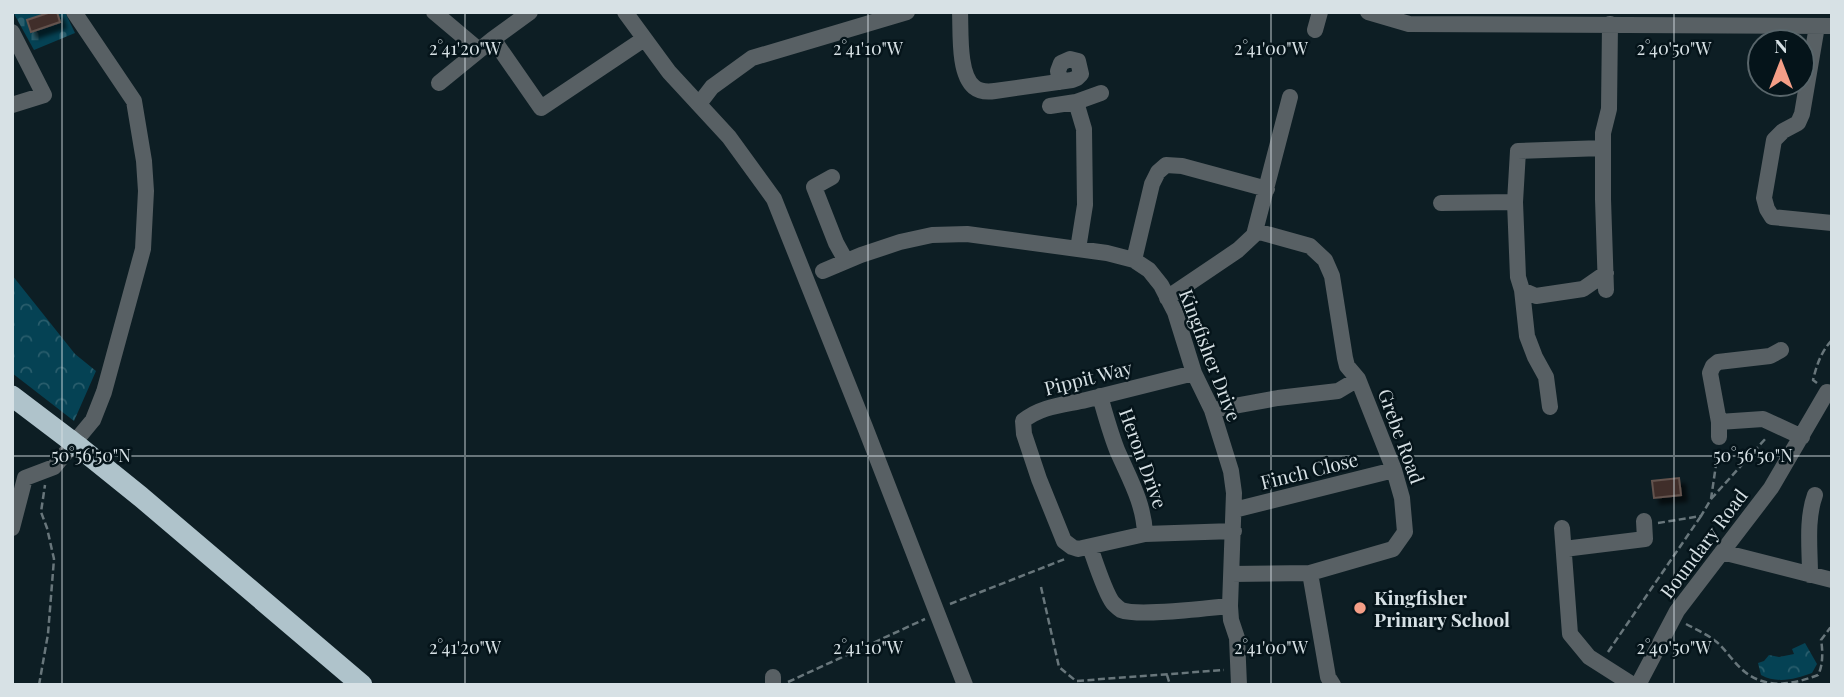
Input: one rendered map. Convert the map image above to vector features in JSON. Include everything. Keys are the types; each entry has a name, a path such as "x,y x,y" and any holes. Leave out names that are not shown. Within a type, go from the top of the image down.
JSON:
{"highway":[{"path":"12,396 141,497 362,685"}],"street":[{"path":"12,528 24,478 54,467 93,420 104,393 143,248 146,191 134,101 74,12"},
{"path":"434,12 479,50"},
{"path":"439,83 530,12"},
{"path":"625,12 668,72 729,137 774,199 965,685"},
{"path":"699,104 712,87 752,58 907,12"},
{"path":"960,12 964,68 975,89 984,92 1060,82"},
{"path":"1315,30 1320,12"},
{"path":"1368,12 1409,24 1472,18 1574,18 1610,24 1648,18 1824,26 1798,123 1773,140 1764,198 1772,217 1832,223"},
{"path":"1606,290 1603,133 1609,109 1610,24"},
{"path":"12,32 44,95 12,105"},
{"path":"493,39 541,108 644,39"},
{"path":"1050,106 1076,102 1101,93"},
{"path":"1167,298 1238,250 1256,231 1290,97"},
{"path":"1076,102 1084,129 1085,192 1078,249"},
{"path":"1550,407 1546,377 1527,337 1518,277 1515,202 1518,151 1603,148"},
{"path":"1134,260 1152,184 1158,172 1166,165 1182,166 1267,189"},
{"path":"832,177 814,187 846,261"},
{"path":"1441,203 1515,202"},
{"name":"Grebe Road","path":"1231,574 1310,573 1393,549 1405,532 1402,498 1394,470 1358,379 1347,366 1332,276 1325,260 1310,246 1256,231"},
{"name":"Kingfisher Drive","path":"823,271 900,242 932,235 967,234 1107,253 1134,260 1149,270 1161,285 1175,312 1194,373 1212,410 1231,471 1234,531 1230,607 1237,638 1239,677"},
{"path":"1522,290 1536,296 1583,289 1606,273"},
{"path":"1781,351 1770,356 1718,362 1713,366 1710,373 1719,429 1756,418 1802,437"},
{"name":"Pippit Way","path":"1084,548 1072,547 1064,541 1039,479 1024,434 1023,421 1047,408 1194,373"},
{"name":"Grebe Road","path":"1212,410 1338,391 1358,379"},
{"name":"Boundary Road","path":"1638,685 1673,618 1771,488 1827,393"},
{"name":"Heron Drive","path":"1100,396 1116,446 1139,496 1145,534"},
{"name":"Finch Close","path":"1234,510 1394,470"},
{"path":"1810,575 1810,523 1815,495"},
{"path":"1564,549 1645,539 1644,523"},
{"path":"1562,528 1570,634 1589,657 1633,685"},
{"path":"1230,607 1161,612 1122,610 1110,598 1084,548 1145,534 1234,531"},
{"path":"1722,552 1832,580"},
{"path":"1310,573 1328,677 1334,685"}],"path":[{"path":"1827,393 1813,380 1823,350 1832,340"},
{"path":"1600,664 1712,499 1777,425"},
{"path":"1712,499 1719,429"},
{"path":"38,685 48,634 54,559 41,512 46,481 54,467"},
{"path":"1644,523 1701,516"},
{"path":"776,682 1084,548"},
{"path":"1041,587 1059,667 1076,681 1167,674 1239,677"},
{"path":"1673,618 1707,635 1744,671 1756,680 1770,684 1797,683 1818,675 1822,668 1821,640 1832,628"},
{"path":"1167,674 1170,685"}],"green space":[{"path":"13,12 65,12 75,33 34,50"},
{"path":"12,275 75,354 96,371 74,421 12,373"},
{"path":"1805,643 1817,664 1812,673 1780,680 1761,675 1758,663 1769,655 1779,657 1794,654 1792,649"}],"building":[{"path":"57,12 60,22 31,32 27,20"},
{"path":"1679,478 1681,495 1654,498 1652,481"}],"place":[{"name":"Kingfisher Primary School","path":"1360,608"}]}
